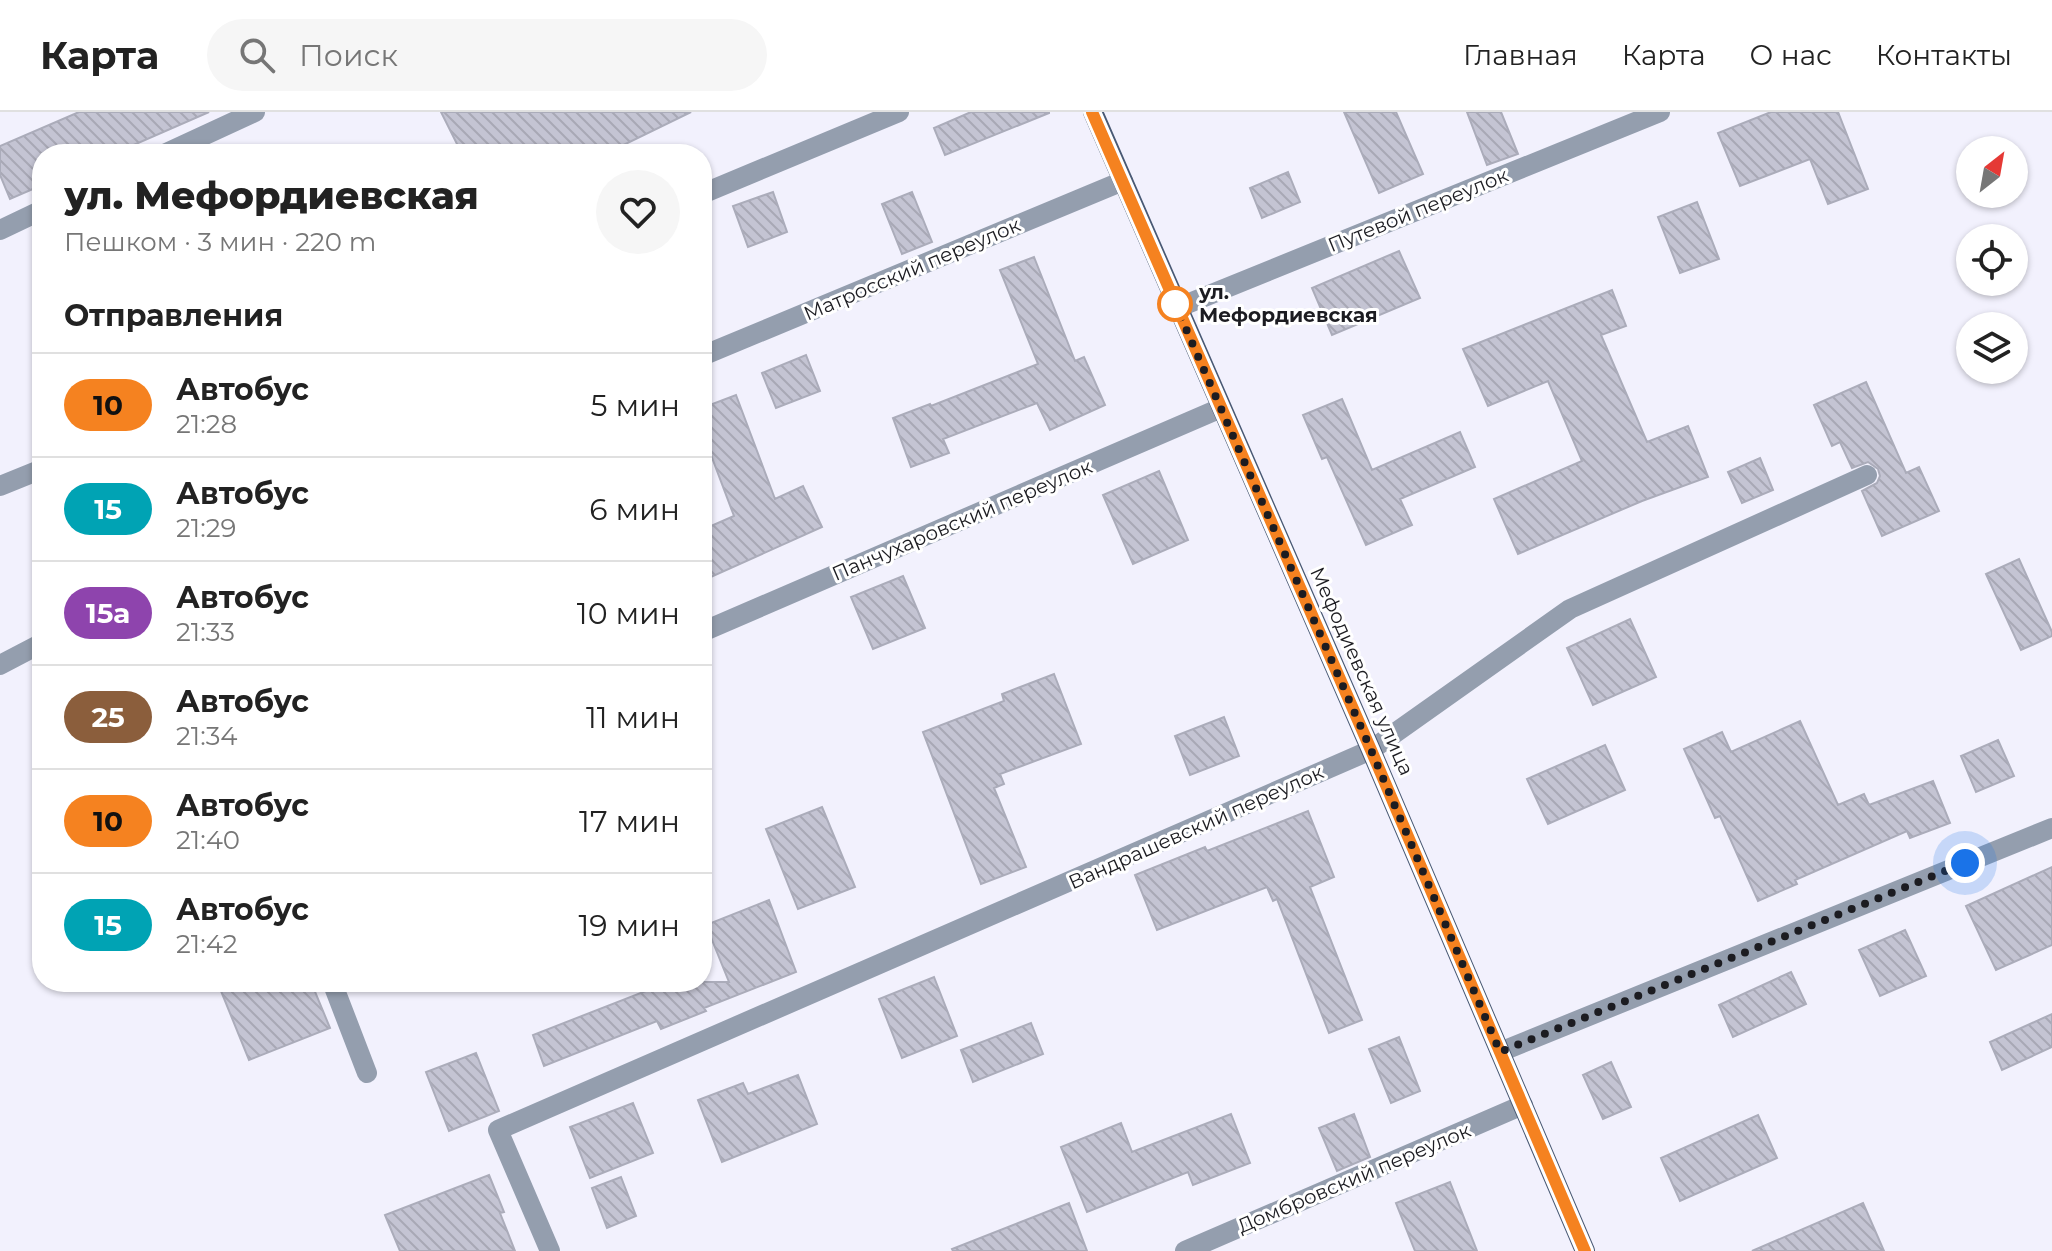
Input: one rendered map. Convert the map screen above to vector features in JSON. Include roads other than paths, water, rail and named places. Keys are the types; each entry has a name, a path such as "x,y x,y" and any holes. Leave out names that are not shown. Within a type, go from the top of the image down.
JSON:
{"main road":[{"name":"Мефодиевская улица","path":"1093,112 1371,750 1583,1250"}],"street":[{"path":"186,144 255,112"},
{"path":"712,190 899,112"},
{"name":"Путевой переулок","path":"1177,308 1660,112"},
{"name":"Матросский переулок","path":"712,352 1123,181"},
{"path":"0,230 32,215"},
{"name":"Панчухаровский переулок","path":"712,628 1221,408"},
{"path":"0,486 32,473"},
{"name":"Вандрашевский переулок","path":"550,1251 498,1130 1371,750 1570,609 1867,475"},
{"path":"0,665 32,648"},
{"path":"1500,1052 2052,828"},
{"path":"336,992 367,1073"},
{"name":"Домбровский переулок","path":"1185,1251 1523,1105"}],"place":[{"name":"ул. Мефордиевская","path":"1175,304"}]}
